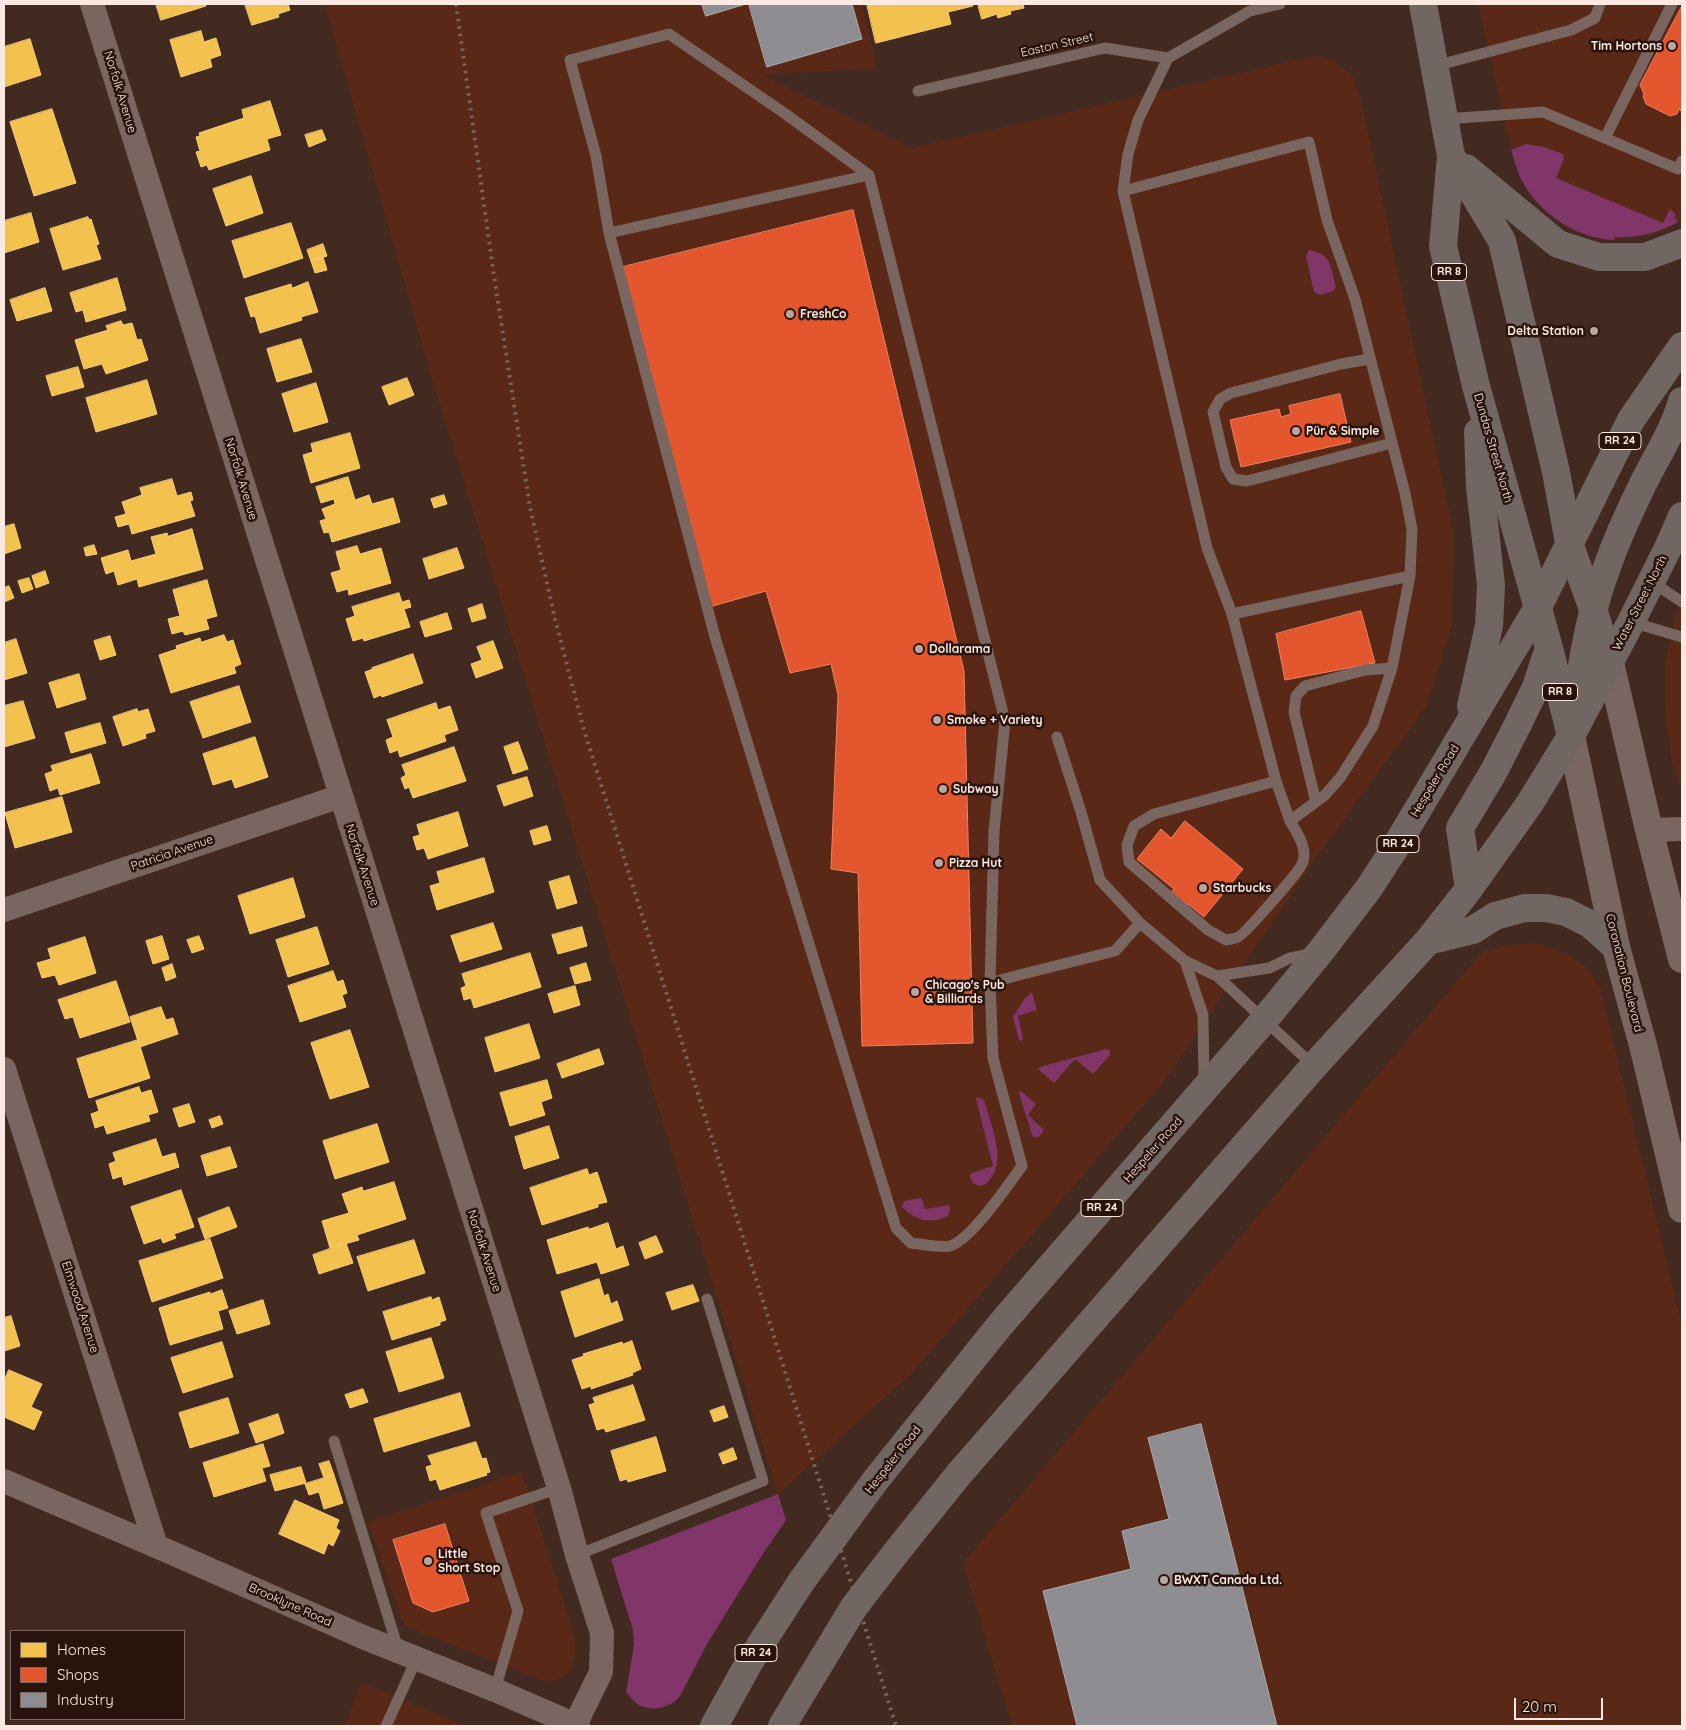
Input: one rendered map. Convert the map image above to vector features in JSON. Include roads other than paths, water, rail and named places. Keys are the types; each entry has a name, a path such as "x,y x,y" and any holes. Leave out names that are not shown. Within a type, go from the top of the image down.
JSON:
{"main road":[{"name":"Dundas Street North","path":"1423,4 1451,156 1442,246 1476,386 1571,736"},
{"name":"Dundas Street North","path":"1451,156 1502,241 1556,472 1569,543 1610,663"},
{"path":"1451,156 1558,244 1599,257 1645,257 1682,243"},
{"name":"RR 24","path":"1537,609 1631,420 1682,346"},
{"path":"1465,730 1489,626 1491,585 1480,487 1476,386"},
{"path":"782,1726 854,1608 959,1474 1314,1066 1428,941 1469,889 1530,803 1571,736 1593,609 1607,566 1640,491 1677,419 1682,401"},
{"name":"Water Street North","path":"1571,736 1652,582 1682,516"},
{"path":"1469,889 1460,828 1494,771 1536,687 1561,597 1569,543"},
{"name":"Hespeler Road","path":"714,1726 750,1661 801,1582 875,1481 1000,1325 1265,1020 1369,888 1537,609"},
{"name":"RR 8","path":"1610,663 1649,830 1682,959"},
{"name":"Coronation Boulevard","path":"1571,736 1616,947 1644,1049 1682,1209"},
{"path":"1428,941 1473,930 1495,916 1525,908 1546,908 1566,912 1590,924 1616,947"}],"street":[{"name":"Norfolk Avenue","path":"92,4 559,1488 577,1555 602,1632 603,1657 601,1672 576,1726"},
{"name":"Patricia Avenue","path":"4,910 341,796"},
{"path":"1649,830 1682,829"},
{"name":"Elmwood Avenue","path":"4,1069 156,1546"},
{"name":"Brooklyne Road","path":"4,1481 576,1726"}],"lane":[{"path":"1276,781 1154,814 1134,826 1127,845 1130,862 1208,930 1226,940 1239,937 1254,922 1302,864 1304,849 1290,821 1276,781 1232,614 1207,548 1123,191 1128,154 1138,120 1168,58 1250,11 1280,4"},
{"path":"1435,66 1571,30 1595,18 1600,4"},
{"path":"1605,138 1672,4"},
{"path":"670,34 869,174 1005,721 994,831 990,983 993,1058 1022,1166 990,1209 963,1238 949,1246 911,1243 896,1228 715,637 609,233 596,156 570,60 670,34"},
{"name":"Easton Street","path":"918,91 1105,48 1168,58"},
{"path":"1445,119 1543,112 1678,169 1682,161"},
{"path":"1123,191 1309,142 1327,220 1355,299 1405,493 1412,529 1410,576 1392,668 1373,726 1340,778 1316,802 1290,821"},
{"path":"609,233 869,174"},
{"path":"1370,360 1341,364 1231,393 1220,399 1213,412 1226,467 1233,479 1247,481 1392,443"},
{"path":"1232,614 1410,576"},
{"path":"1652,582 1682,602"},
{"path":"1631,622 1682,637"},
{"path":"1316,802 1294,712 1296,696 1305,686 1366,670 1392,668"},
{"path":"1057,737 1082,812 1100,880 1140,923 1185,961 1217,976 1314,1066"},
{"path":"990,983 1114,951 1140,923"},
{"path":"1217,976 1269,968 1290,958 1321,951"},
{"path":"1185,961 1203,1015 1204,1091"},
{"path":"577,1555 763,1481 707,1299"},
{"path":"334,1441 408,1655 386,1726"},
{"path":"495,1690 518,1611 486,1513 559,1488"}],"railway":[{"path":"456,4 494,276 530,507 555,619 584,730 896,1726"}],"place":[{"name":"Tim Hortons","path":"1672,46"},
{"name":"FreshCo","path":"790,314"},
{"name":"Delta Station","path":"1594,331"},
{"name":"Pür & Simple","path":"1296,431"},
{"name":"Dollarama","path":"919,649"},
{"name":"Smoke + Variety","path":"937,720"},
{"name":"Subway","path":"943,789"},
{"name":"Pizza Hut","path":"939,863"},
{"name":"Starbucks","path":"1203,888"},
{"name":"Chicago's Pub & Billiards","path":"915,992"},
{"name":"Little Short Stop","path":"428,1561"},
{"name":"BWXT Canada Ltd.","path":"1164,1580"}]}
